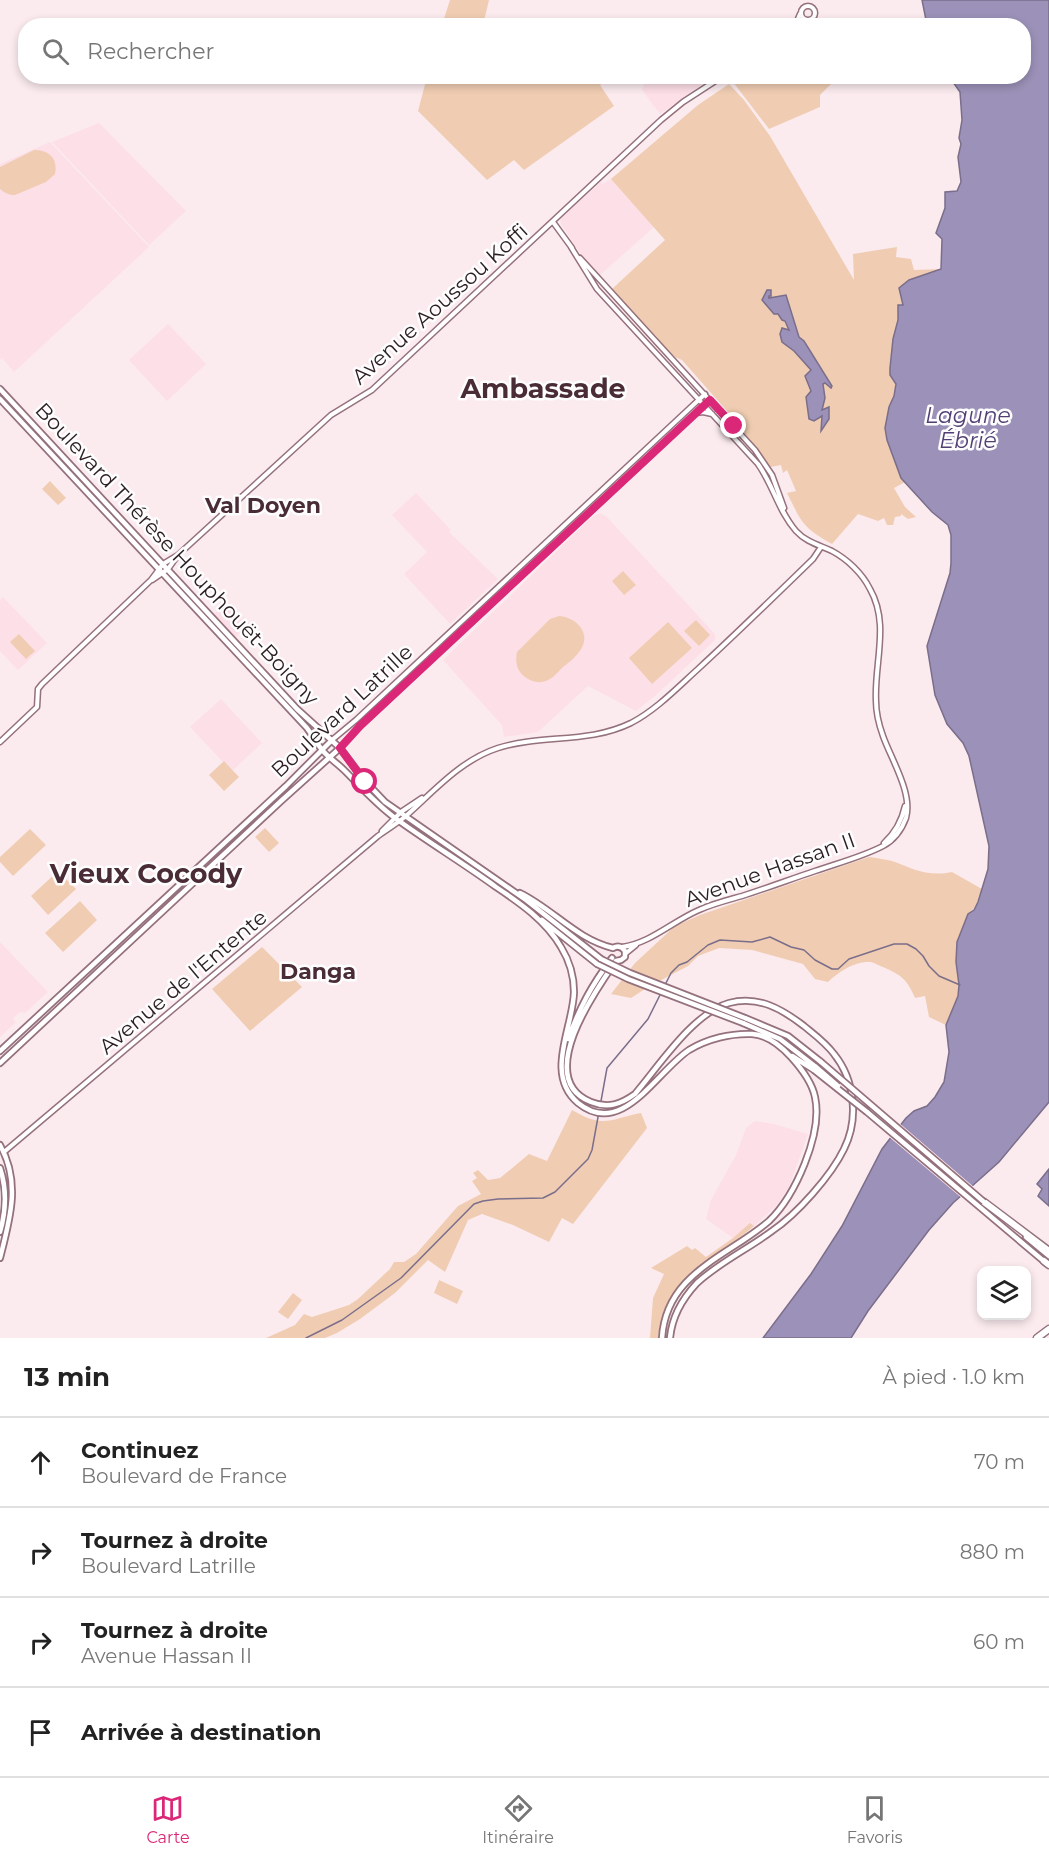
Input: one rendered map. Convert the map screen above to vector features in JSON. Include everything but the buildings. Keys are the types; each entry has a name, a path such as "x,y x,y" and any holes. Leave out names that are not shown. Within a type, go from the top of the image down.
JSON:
{"highway":[{"path":"984,1202 1049,1251"},
{"path":"1037,1338 1049,1329"}],"main road":[{"name":"Boulevard Thérèse Houphouët-Boigny","path":"0,389 297,708 340,748 378,795 507,886"},
{"name":"Boulevard Thérèse Houphouët-Boigny","path":"0,399 307,728 322,750 372,800 397,820 521,904"},
{"path":"109,517 114,512"},
{"path":"202,616 207,610"},
{"name":"Boulevard Latrille","path":"0,1051 292,780 332,740"},
{"name":"Boulevard Latrille","path":"0,1063 340,748"},
{"path":"507,886 538,903 587,939 613,948 611,953 614,959"},
{"path":"507,886 599,961"},
{"path":"521,904 599,961 636,982 788,1036 984,1202 1048,1262"},
{"path":"521,904 548,929 561,946 572,974 573,1003 562,1054 561,1071 566,1089 587,1108 608,1113 630,1106 676,1061 699,1045 727,1036 760,1035 790,1045"},
{"path":"621,947 625,954"},
{"name":"Avenue Hassan II","path":"613,948 621,947"},
{"name":"Avenue Hassan II","path":"614,959 621,960 625,954"},
{"path":"562,1054 580,1007 594,983 614,959"},
{"path":"614,959 574,1036 567,1060 566,1068 570,1083 576,1093 585,1100 605,1106 627,1099 699,1021 724,1005 747,1001 769,1004 782,1009 826,1045 844,1070 852,1100 853,1120 848,1138 839,1158 830,1170 784,1222 697,1282 677,1309 670,1338"},
{"path":"744,1021 790,1045 815,1069 1048,1262"},
{"path":"662,1338 667,1310 681,1288 703,1266 769,1221 784,1204 796,1183 814,1133 816,1109 811,1085 789,1055 777,1044 760,1035"},
{"path":"789,1055 815,1069"},
{"path":"0,1144 13,1186 13,1202 0,1258"},
{"path":"0,1168 5,1187 0,1232"}],"street":[{"path":"799,18 804,7 808,6 813,8 812,18"},
{"path":"801,13 804,18"},
{"name":"Avenue Aoussou Koffi","path":"151,580 163,564 178,555 331,415 372,390 667,115 711,84"},
{"name":"Avenue Hassan II","path":"553,222 591,272 744,437 776,482 788,520"},
{"name":"Avenue Hassan II","path":"571,247 597,289 763,471 788,520 802,536 835,553 854,568 870,588 876,600 881,627 876,687 877,711 883,736 907,800 903,816 895,830 885,842 874,849 840,863 701,909 645,939 625,954"},
{"path":"691,408 692,391"},
{"name":"Boulevard Latrille","path":"332,740 705,394"},
{"name":"Boulevard Latrille","path":"340,748 360,726 710,400"},
{"path":"696,413 713,414"},
{"name":"Avenue de l'Entente","path":"4,1152 452,775 475,758 520,742 599,735 637,720 669,695 733,637 813,559 820,547"},
{"name":"Avenue Aoussou Koffi","path":"151,580 163,574 178,555"},
{"path":"0,742 37,707 38,689 42,684 151,580"},
{"name":"Avenue Hassan II","path":"621,947 645,939"}],"shaded area":[{"path":"450,0 489,0 485,18 444,18"},
{"path":"425,84 602,84 614,106 524,170 514,160 487,180 418,111"},
{"path":"644,84 702,84 660,114 642,90"},
{"path":"729,84 744,100 770,136 854,280 853,254 897,247 896,257 911,259 914,270 941,269 926,275 903,305 898,306 898,320 893,339 890,375 896,384 885,428 901,478 905,482 894,488 905,507 916,517 908,519 901,514 895,517 893,525 887,525 884,518 878,521 858,514 832,544 814,533 800,518 787,493 796,491 787,470 783,473 781,465 771,467 768,464 734,419 682,360 675,357 636,318 612,289 665,240 611,179 698,105"},
{"path":"735,84 831,84 820,95 820,107 769,129"},
{"path":"99,123 186,211 149,245 52,142"},
{"path":"50,142 149,247 14,372 2,358 0,360 0,164"},
{"path":"34,150 40,150 52,156 56,169 55,174 46,182 15,195 7,194 0,189 0,167"},
{"path":"611,179 654,227 600,275 583,257 560,219 601,182 603,184"},
{"path":"168,324 206,364 167,401 129,360"},
{"path":"50,481 66,498 58,505 42,489"},
{"path":"416,493 451,530 449,532 498,579 450,624 404,574 427,552 392,515"},
{"path":"597,514 607,517 715,634 715,640 636,711 588,686 538,732 504,737 502,725 443,660"},
{"path":"623,571 636,585 624,595 612,581"},
{"path":"3,597 47,643 18,670 0,651 0,600"},
{"path":"228,601 250,623 235,638 213,615"},
{"path":"559,616 572,620 581,628 584,633 583,646 576,656 550,679 539,682 530,680 518,669 517,652 550,619"},
{"path":"696,620 710,635 699,646 684,631"},
{"path":"668,622 692,648 652,684 629,658"},
{"path":"19,634 35,651 26,659 10,642"},
{"path":"221,699 262,743 233,770 190,727"},
{"path":"224,761 239,777 224,791 209,775"},
{"path":"265,828 279,843 269,852 255,837"},
{"path":"30,829 46,845 13,876 0,862 0,857"},
{"path":"869,857 892,861 928,873 952,872 982,889 976,906 968,914 956,962 958,996 946,1025 929,1017 925,996 915,998 903,978 873,963 864,962 853,965 828,982 815,979 803,964 752,950 719,948 698,956 688,966 631,998 611,994 635,963 675,926 700,915"},
{"path":"58,871 76,889 48,915 31,896"},
{"path":"80,901 97,920 63,952 45,933"},
{"path":"0,942 48,992 25,1013 21,1012 15,1016 13,1019 16,1022 0,1037"},
{"path":"262,947 302,987 250,1031 212,989"},
{"path":"572,1110 600,1121 641,1113 647,1128 573,1224 562,1218 549,1242 513,1225 482,1214 468,1220 445,1272 428,1260 395,1293 360,1319 325,1338 266,1338 295,1325 304,1314 312,1317 349,1305 390,1269 394,1262 404,1262 416,1254 458,1206 481,1194 472,1181 477,1178 473,1173 478,1170 488,1180 500,1178 529,1154 547,1161"},
{"path":"755,1121 808,1134 789,1187 776,1206 754,1226 750,1224 733,1238 706,1219 711,1200 736,1155 746,1128"},
{"path":"750,1223 754,1226 693,1272 681,1284 670,1298 658,1338 650,1338 653,1298 664,1274 651,1268 687,1246 692,1250 695,1248 706,1257"},
{"path":"439,1280 463,1291 457,1304 434,1293"},
{"path":"293,1293 302,1300 288,1319 278,1312"}],"water":[{"name":"Lagune Ébrié","path":"922,0 1049,0 1049,1102 999,1162 953,1203 929,1230 868,1311 851,1338 763,1338 811,1274 842,1226 882,1149 906,1118 914,1111 927,1106 944,1082 949,1052 946,1025 958,996 957,942 968,914 974,910 978,902 988,869 989,846 969,756 963,743 947,724 935,695 927,646 950,573 951,535 948,525 932,512 901,478 885,428 896,384 890,375 890,368 893,339 898,320 898,305 903,305 899,288 909,280 941,269 942,239 936,233 945,208 945,192 957,191 961,182 958,157 962,120 960,92 954,84 1031,84 1031,18 926,18"},
{"path":"767,290 771,290 769,298 786,295 799,337 804,341 832,386 831,388 823,384 825,398 822,410 829,407 829,419 821,431 822,416 814,421 809,419 806,397 811,391 805,376 811,370 794,351 782,342 780,334 782,328 789,330 785,321 778,314 774,314 762,300"},
{"path":"1049,1169 1049,1206 1038,1196 1042,1189 1037,1184"}],"pier":[{"path":"898,1122 975,1188 963,1199 888,1136"}],"waterway":[{"path":"601,1101 607,1068 648,1019 671,973 708,945 720,940 752,942 770,937 791,947 804,950 815,960 832,969 838,969 849,959 894,944 907,944 916,949 939,976 960,985"},
{"path":"306,1338 342,1320 401,1278 474,1204 498,1199 543,1198 555,1192 588,1159 592,1150 598,1117"}],"district":[{"name":"Ambassade","path":"543,389"},
{"name":"Val Doyen","path":"263,505"},
{"name":"Vieux Cocody","path":"146,874"},
{"name":"Danga","path":"318,971"}],"route":[{"path":"365,782 340,748 360,726 710,400 734,426"}]}
